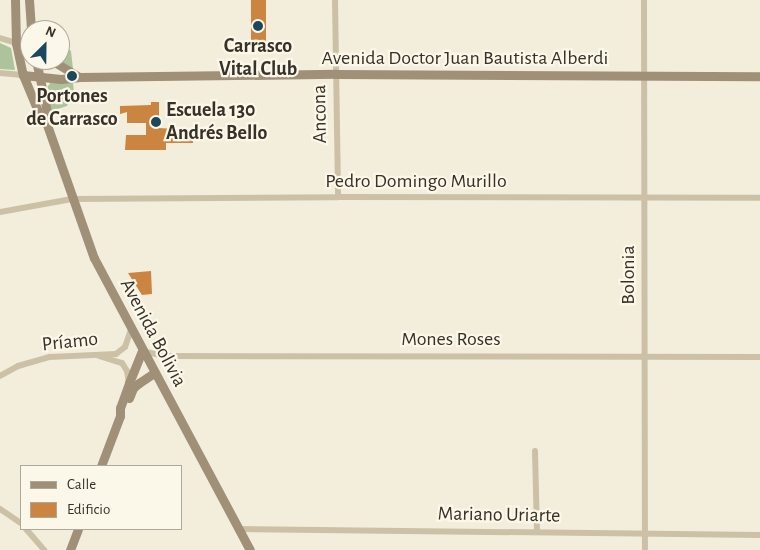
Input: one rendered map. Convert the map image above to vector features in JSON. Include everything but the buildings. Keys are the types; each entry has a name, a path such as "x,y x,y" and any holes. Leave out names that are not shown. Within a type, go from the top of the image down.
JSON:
{"street":[{"name":"Avenida Bolivia","path":"15,0 16,43 22,75 40,116 46,122 94,258 247,548"},
{"path":"29,0 30,20"},
{"name":"Ancona","path":"335,0 338,197"},
{"name":"Bolonia","path":"644,0 645,550"},
{"path":"0,38 20,45"},
{"name":"Avenida Bolivia","path":"38,70 48,117 46,122"},
{"path":"68,70 80,77"},
{"path":"0,74 22,75"},
{"name":"Avenida Doctor Juan Bautista Alberdi","path":"22,75 61,79 80,77 336,74 760,76"},
{"name":"Pedro Domingo Murillo","path":"0,212 72,199 338,197 760,198"},
{"name":"Príamo","path":"0,376 18,366 50,357 67,354 99,356 102,354 116,354 127,343 131,330"},
{"path":"120,416 120,408 128,383 142,351"},
{"name":"Mones Roses","path":"142,351 163,356 644,356 760,358"},
{"path":"99,356 122,363 127,371 128,383"},
{"path":"101,465 133,388 154,373"},
{"path":"535,451 537,532"},
{"path":"0,509 20,522"},
{"name":"Mariano Uriarte","path":"238,529 760,535"},
{"path":"27,530 44,550"},
{"path":"70,550 78,530"}],"green space":[{"path":"0,43 11,48 15,70 0,69"},
{"path":"70,50 71,51 73,69 70,67"},
{"path":"51,82 73,82 74,93 67,106 51,111 46,89"}],"place":[{"name":"Carrasco Vital Club","path":"258,26"},
{"name":"Portones de Carrasco","path":"72,76"},
{"name":"Escuela 130 Andrés Bello","path":"156,122"}]}
